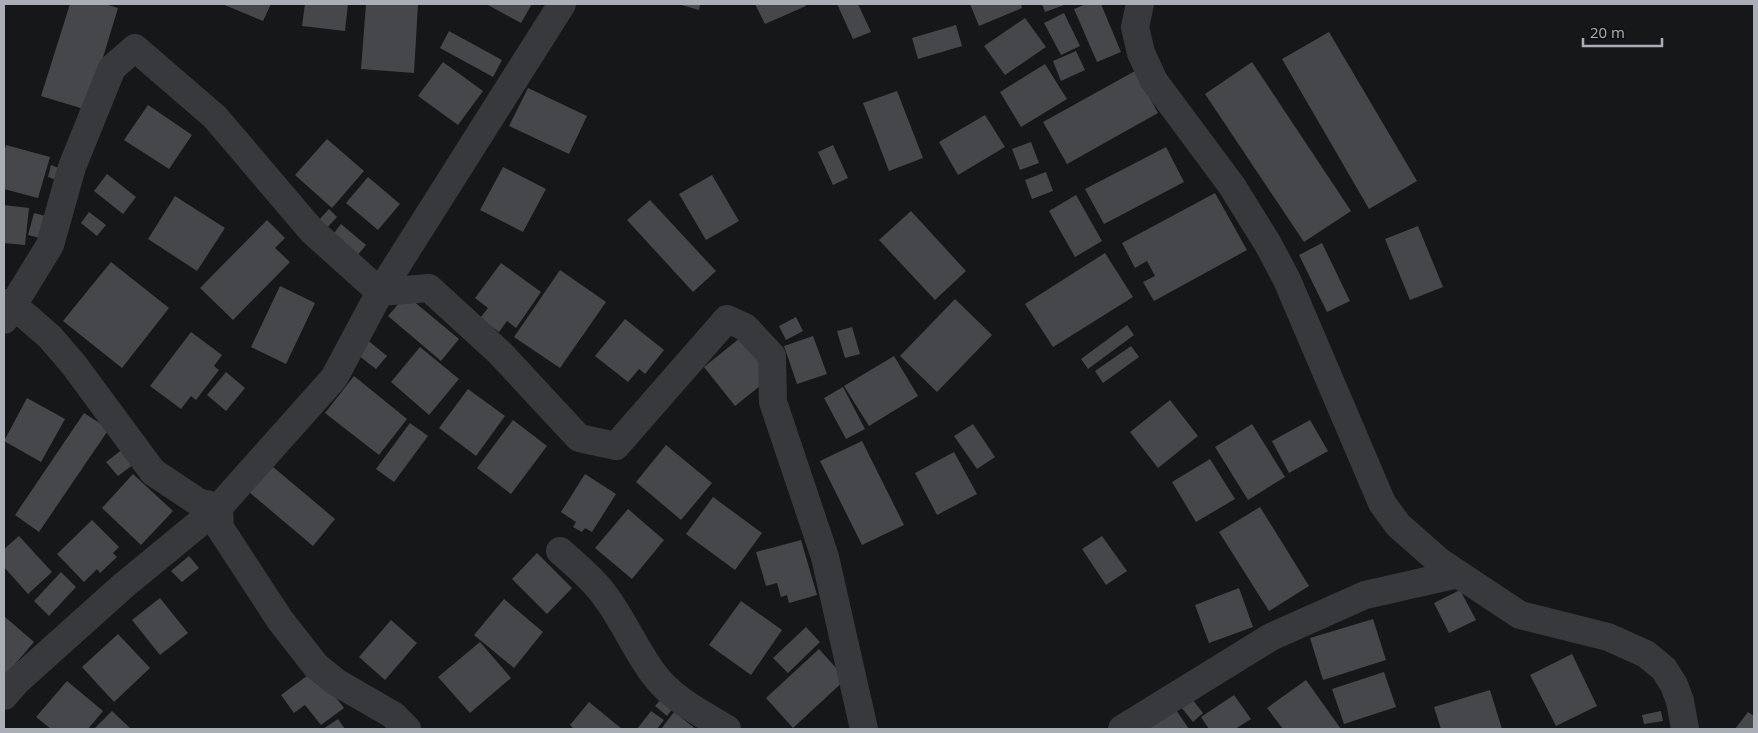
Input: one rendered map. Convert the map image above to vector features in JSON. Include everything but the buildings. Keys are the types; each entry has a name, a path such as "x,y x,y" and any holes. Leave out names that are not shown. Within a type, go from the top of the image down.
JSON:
{"street":[{"path":"4,696 17,680 116,592 219,507 334,378 380,292 562,4"},
{"path":"1140,4 1134,27 1140,53 1154,81 1232,186 1268,244 1287,280 1382,503 1398,525 1440,562 1520,615 1608,638 1646,654 1664,669 1674,685 1680,701 1685,729"},
{"path":"219,507 198,502 153,472 74,365 50,337 27,317 6,310 50,245 72,167 112,68 135,48 215,117 312,231 380,292 429,288 500,353 579,438 616,446 727,319 745,327 772,356 773,402 825,557 864,729"},
{"path":"219,507 220,528 280,620 316,666 336,682 393,715 407,729"},
{"path":"560,551 586,574 608,599 648,664 664,685 685,703 727,729"},
{"path":"1122,729 1271,637 1365,595 1458,574"}]}
